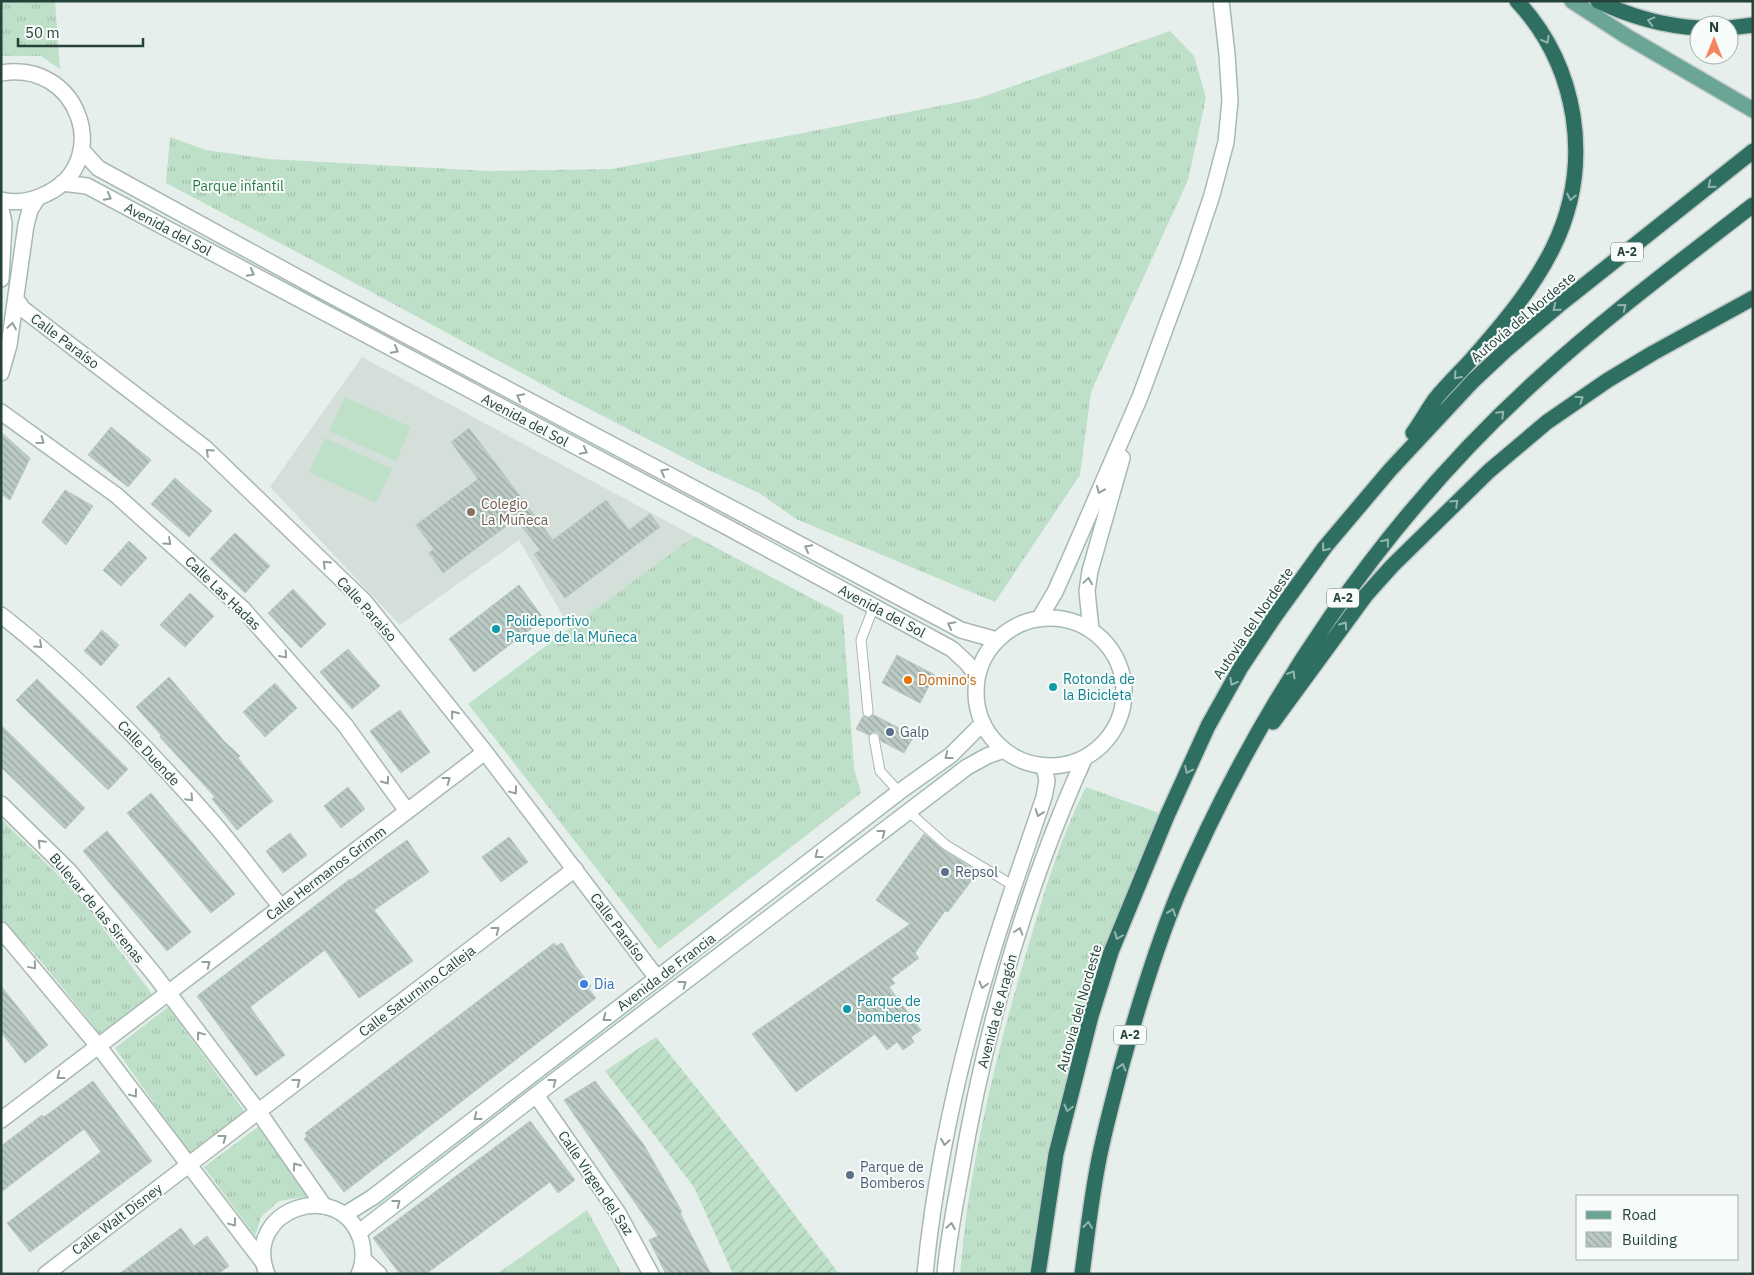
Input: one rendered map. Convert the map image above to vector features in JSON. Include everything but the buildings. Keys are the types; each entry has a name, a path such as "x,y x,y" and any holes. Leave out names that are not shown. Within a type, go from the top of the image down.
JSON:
{"highway":[{"path":"1390,470 1436,399 1532,286 1549,258 1561,231 1571,198 1576,169 1577,139 1565,81 1554,53 1540,28 1517,1"},
{"path":"1598,1 1652,22 1689,27"},
{"path":"1739,27 1753,25"},
{"name":"Autovía del Nordeste","path":"1038,1274 1056,1154 1091,1016 1111,952 1167,816 1208,726 1241,667 1325,547 1390,470 1473,381 1558,306 1753,152"},
{"name":"A-2","path":"1082,1274 1098,1161 1132,1029 1178,896 1242,762 1291,676 1327,620 1379,550 1436,481 1538,378 1637,296 1753,205"},
{"path":"1242,762 1366,595 1397,560 1489,471 1547,422 1608,380 1753,298"}],"main road":[{"path":"1572,1 1626,36 1753,110"}],"street":[{"path":"1039,619 1055,592 1140,397 1189,264 1212,195 1226,142 1230,102 1227,54 1220,1"},
{"path":"1,73 12,71 29,72 45,78 60,87 71,100 78,115 82,132 81,149 74,168 62,183 37,199 23,202 1,200"},
{"name":"Avenida del Sol","path":"81,149 98,168 318,289 961,630 997,640"},
{"name":"Avenida del Sol","path":"62,183 87,186 720,523 952,649 968,663 978,676"},
{"path":"1,373 9,345 26,225 30,210 37,199"},
{"path":"1,209 4,223 1,279"},
{"name":"Calle Paraíso","path":"16,299 23,309 205,448 364,602 485,752 657,978"},
{"path":"1091,630 1087,591 1090,571 1140,397"},
{"name":"Calle Las Hadas","path":"1,412 116,495 243,609 345,725 407,811"},
{"name":"Calle Duende","path":"1,615 36,642 120,722 210,819 281,908"},
{"path":"1039,619 1069,620 1091,630 1110,648 1122,671 1125,697 1119,722 1104,743 1084,758 1065,765 1044,766 1023,761 1004,750 992,738 982,723 978,708 976,692 978,676 985,657 997,640 1009,630 1039,619"},
{"name":"Avenida de Francia","path":"344,1215 373,1197 899,792 951,755 982,723"},
{"name":"Avenida de Francia","path":"358,1233 967,767 987,756 1004,750"},
{"name":"Calle Hermanos Grimm","path":"168,994 485,752"},
{"name":"Avenida de Aragón","path":"945,1274 967,1136 985,1052 1005,974 1036,878 1084,758"},
{"name":"Avenida de Aragón","path":"925,1274 947,1132 963,1058 987,969 1044,797 1047,780 1044,766"},
{"name":"Bulevar de las Sirenas","path":"1,804 70,872 168,994 258,1111 324,1206"},
{"name":"Calle Saturnino Calleja","path":"258,1111 575,869"},
{"path":"1,930 99,1047 188,1164 265,1271"},
{"path":"1,1120 168,994"},
{"name":"Calle Virgen del Saz","path":"536,1095 618,1213 651,1274"},
{"path":"188,1164 258,1111"},
{"name":"Calle Walt Disney","path":"46,1274 188,1164"},
{"path":"265,1271 264,1241 272,1226 283,1214 302,1206 324,1206 344,1215 352,1223 358,1233 362,1246 361,1266 378,1274"}],"lane":[{"path":"868,712 861,640 874,606"},
{"path":"874,738 880,771 899,792"},
{"path":"909,812 946,845 1014,886"}],"shaded area":[{"name":"Colegio La Muñeca","path":"362,357 694,536 570,628 519,540 400,625 270,487"}],"green space":[{"path":"1,1 55,1 60,69 41,56 1,56"},
{"name":"Parque infantil","path":"1170,31 1194,56 1206,98 1188,180 1091,392 1080,475 995,602 796,519 759,493 702,467 562,395 166,183 170,137 206,150 269,159 489,171 612,169 979,98"},
{"path":"345,397 411,427 396,461 329,431"},
{"path":"325,438 392,469 376,503 309,472"},
{"path":"694,536 843,615 854,768 861,793 659,949 468,704"},
{"path":"1086,787 1167,816 1091,1016 1038,1274 960,1274 975,1160 1011,1007 1053,866 1068,826"},
{"path":"1,819 79,896 152,994 100,1034 40,960 1,919"},
{"path":"168,1007 245,1112 189,1153 115,1048"},
{"path":"656,1037 746,1150 839,1274 733,1274 694,1187 605,1071"},
{"path":"259,1126 309,1196 279,1201 261,1217 255,1236 204,1167"},
{"path":"587,1210 622,1274 497,1274"}],"place":[{"name":"Colegio La Muñeca","path":"471,512"},
{"name":"Polideportivo Parque de la Muñeca","path":"496,629"},
{"name":"Domino's","path":"908,680"},
{"name":"Rotonda de la Bicicleta","path":"1053,687"},
{"name":"Galp","path":"890,732"},
{"name":"Repsol","path":"945,872"},
{"name":"Dia","path":"584,984"},
{"name":"Parque de bomberos","path":"847,1009"},
{"name":"Parque de Bomberos","path":"850,1175"}]}
